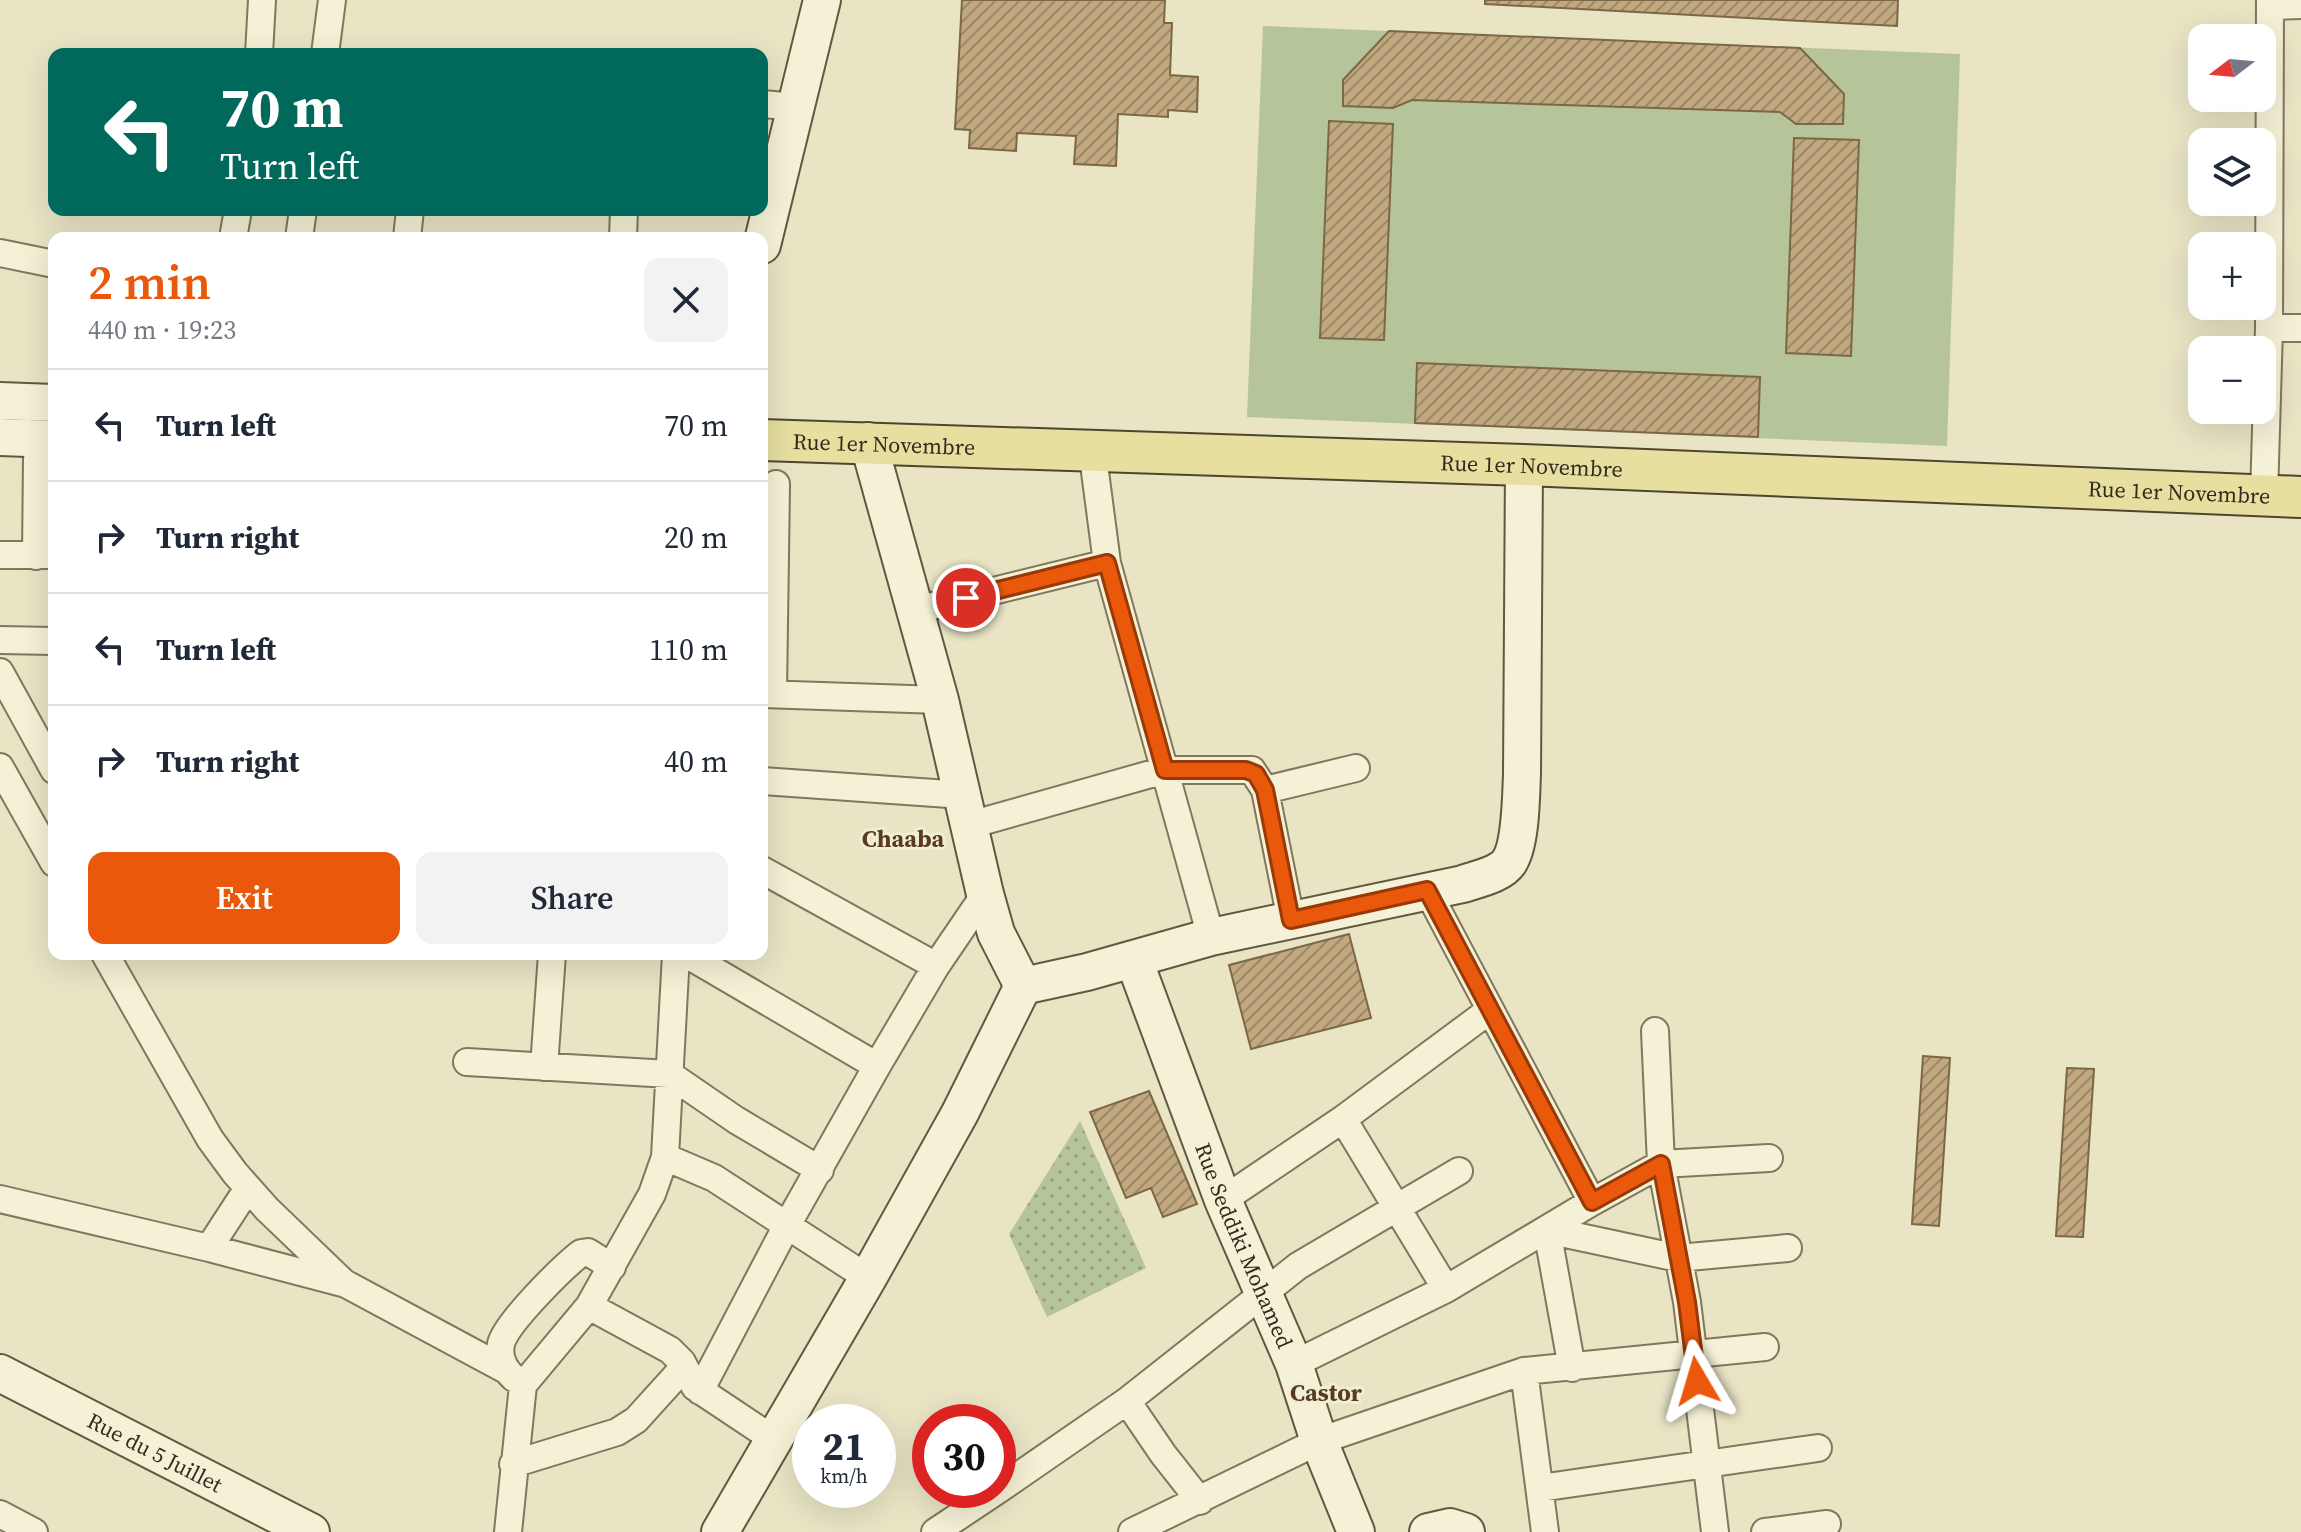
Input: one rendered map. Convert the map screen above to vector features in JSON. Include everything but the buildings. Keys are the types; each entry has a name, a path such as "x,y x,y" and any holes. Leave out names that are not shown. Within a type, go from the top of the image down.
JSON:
{"main road":[{"name":"Rue 1er Novembre","path":"768,440 1092,449 2283,496"}],"street":[{"path":"259,48 262,0"},
{"path":"326,48 332,0"},
{"path":"768,196 779,106 822,0"},
{"path":"2283,496 2269,328 2270,3 2301,5"},
{"path":"0,253 48,263"},
{"path":"2269,328 2301,328"},
{"path":"0,401 48,403"},
{"path":"0,437 46,449 45,556 0,555"},
{"path":"868,441 940,700 996,933 1023,986"},
{"path":"1092,449 1107,563 1211,937"},
{"path":"1023,986 1134,960 1211,937 1463,884 1495,873 1509,863 1520,819 1524,465"},
{"path":"776,484 768,694 940,700"},
{"path":"916,610 1107,563"},
{"path":"0,640 48,641"},
{"path":"0,672 48,759"},
{"path":"0,767 48,852"},
{"path":"1265,790 1356,768"},
{"path":"768,782 966,810 1165,770 1252,770 1265,790 1291,920"},
{"path":"768,873 936,966"},
{"path":"1427,890 1592,1202"},
{"path":"700,1391 786,1227 877,1066 936,966 985,894"},
{"path":"108,960 205,1130 248,1188 274,1216 346,1284 514,1378"},
{"path":"544,1067 552,960"},
{"path":"514,1378 589,1306 652,1194 665,1157 676,960"},
{"path":"696,960 877,1066"},
{"name":"Rue Seddiki Mohamed","path":"1134,960 1223,1200 1294,1364 1319,1441 1356,1532"},
{"path":"720,1532 960,1113 1023,986"},
{"path":"1223,1200 1343,1119 1490,1010"},
{"path":"1655,1031 1661,1164 1693,1353 1715,1532"},
{"path":"467,1062 669,1074 736,1120 820,1170"},
{"path":"1343,1119 1446,1289"},
{"path":"665,1157 714,1178 868,1278"},
{"path":"1294,1364 1446,1289 1661,1164 1769,1158"},
{"path":"1016,1478 1127,1401 1298,1266 1459,1171"},
{"path":"209,1248 248,1188"},
{"path":"0,1199 346,1284"},
{"path":"1547,1230 1678,1258 1788,1248"},
{"path":"1547,1230 1572,1368"},
{"path":"508,1532 514,1378 501,1345 507,1330 573,1259 588,1252 612,1267"},
{"path":"589,1306 670,1350 700,1391 773,1439"},
{"path":"1132,1532 1319,1441 1524,1371 1765,1347"},
{"path":"513,1464 617,1432 636,1420 684,1367"},
{"path":"1524,1371 1545,1532"},
{"name":"Rue du 5 Juillet","path":"0,1373 311,1532"},
{"path":"1127,1401 1200,1501"},
{"path":"1540,1488 1818,1448"},
{"path":"935,1532 964,1524 980,1508"},
{"path":"0,1514 34,1532"},
{"path":"1765,1532 1827,1524"},
{"path":"1428,1532 1450,1527 1466,1532"}],"green space":[{"path":"1263,26 1960,54 1947,446 1247,417"},
{"path":"1080,1121 1146,1268 1047,1317 1009,1234"}],"district":[{"name":"Chaaba","path":"903,838"},
{"name":"Castor","path":"1326,1392"}],"route":[{"path":"966,598 1107,563 1165,770 1252,770 1256,774 1265,790 1291,920 1427,890 1592,1202 1661,1164 1687,1302 1697,1381"}]}
